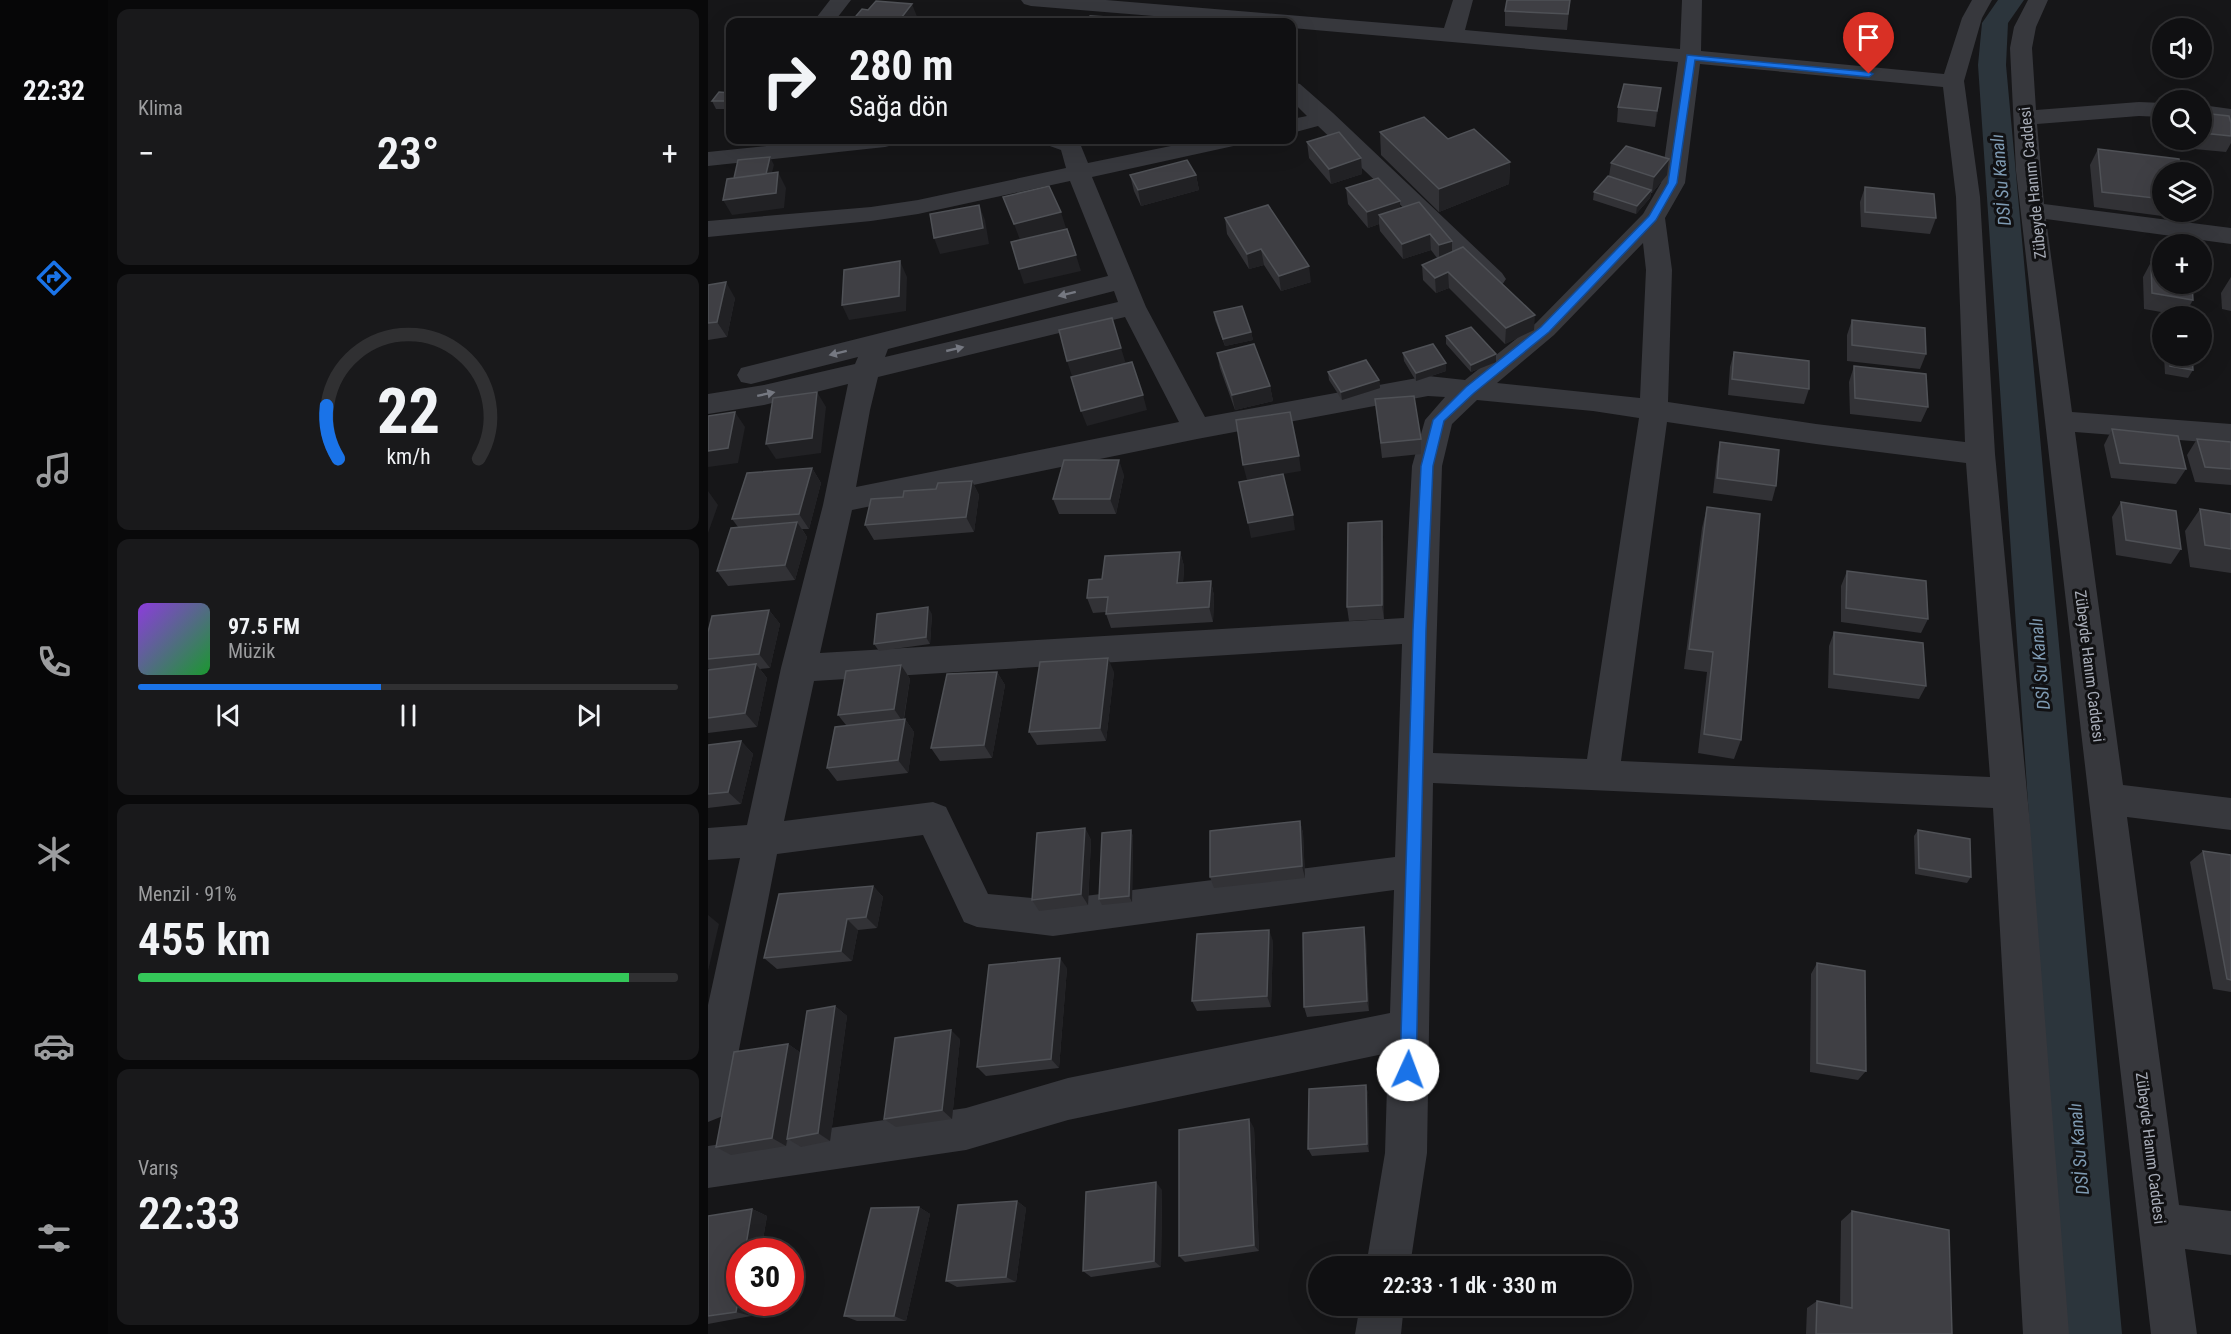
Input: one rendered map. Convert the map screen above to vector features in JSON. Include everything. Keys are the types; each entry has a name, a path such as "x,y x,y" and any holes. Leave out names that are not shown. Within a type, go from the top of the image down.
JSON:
{"street":[{"path":"827,18 841,0"},
{"path":"1031,0 1102,3 1289,18"},
{"path":"1453,35 1463,0"},
{"path":"1390,1256 1406,1153 1419,630 1427,466 1439,420 1470,390 1528,313 1653,218 1672,183 1690,57 1692,0"},
{"path":"1982,0 1972,18 1953,81 1968,197 1980,454 2009,793 2046,1334"},
{"name":"Zübeyde Hanım Caddesi","path":"2038,0 2025,27 2021,48 2034,210 2174,1334"},
{"path":"1296,19 1953,81"},
{"path":"1296,93 1528,313"},
{"path":"2025,118 2152,110"},
{"path":"2212,113 2231,116"},
{"path":"1296,125 1325,118"},
{"path":"710,163 727,144"},
{"path":"710,163 855,144"},
{"path":"1069,144 1133,307 1197,429"},
{"path":"708,229 871,214 918,207 1212,144"},
{"path":"2034,210 2231,236"},
{"path":"1602,775 1654,410 1659,270 1653,218"},
{"path":"708,404 764,395 870,357 1124,280"},
{"path":"708,386 1133,307"},
{"path":"708,1101 798,668 839,502 870,357"},
{"path":"839,502 1197,429 1428,386 1593,401 1816,434 1980,454"},
{"path":"2060,421 2231,434"},
{"path":"798,668 1419,630"},
{"path":"1416,767 2009,793"},
{"path":"2107,799 2231,814"},
{"path":"708,844 761,840 933,818 977,910 1053,918 1414,871"},
{"path":"708,1167 966,1129 1068,1099 1409,1029"},
{"path":"2160,1224 2231,1233"},
{"path":"1378,1334 1380,1316"}],"building":[{"path":"1507,0 1570,0 1568,14 1505,11"},
{"path":"876,1 912,4 901,18 854,18 862,9 868,10"},
{"path":"1090,16 1125,18 1089,18"},
{"path":"1624,84 1661,88 1657,111 1618,107"},
{"path":"719,92 726,93 725,101 712,101"},
{"path":"2212,114 2229,116 2231,136 2212,134"},
{"path":"1424,117 1448,139 1474,129 1510,162 1439,189 1380,132"},
{"path":"1339,132 1361,158 1329,169 1307,142"},
{"path":"1626,146 1669,159 1654,177 1611,163"},
{"path":"2098,149 2179,159 2179,162 2152,162 2152,198 2102,192"},
{"path":"770,157 766,174 734,178 738,160"},
{"path":"1187,160 1196,175 1138,190 1130,175"},
{"path":"778,172 776,193 723,200 727,179"},
{"path":"1608,176 1651,190 1637,206 1594,192"},
{"path":"1378,178 1400,201 1367,212 1346,188"},
{"path":"1049,186 1061,212 1014,224 1003,197"},
{"path":"1865,187 1934,194 1936,218 1865,212"},
{"path":"1419,202 1452,241 1439,245 1430,234 1402,244 1379,215"},
{"path":"979,205 983,228 934,238 930,214"},
{"path":"1268,205 1309,266 1279,276 1261,249 1247,254 1225,218"},
{"path":"1067,229 1076,255 1019,269 1011,242"},
{"path":"1463,247 1535,315 1506,328 1448,272 1435,278 1422,265"},
{"path":"900,261 899,296 842,305 844,270"},
{"path":"726,282 717,322 708,323 708,285"},
{"path":"2158,294 2193,294 2193,300"},
{"path":"1242,306 1251,332 1223,339 1214,312"},
{"path":"1112,318 1121,348 1067,361 1059,330"},
{"path":"1852,320 1925,328 1926,354 1852,345"},
{"path":"1471,327 1496,354 1471,365 1446,336"},
{"path":"1254,344 1270,386 1232,395 1217,353"},
{"path":"1433,344 1446,363 1416,373 1403,353"},
{"path":"1734,352 1809,361 1809,389 1732,379"},
{"path":"1366,360 1379,380 1341,392 1328,372"},
{"path":"1132,362 1143,395 1081,411 1071,377"},
{"path":"1854,366 1926,374 1928,407 1855,398"},
{"path":"2170,366 2193,366 2193,370"},
{"path":"817,392 812,438 766,444 773,398"},
{"path":"1414,396 1421,439 1381,443 1375,399"},
{"path":"735,412 728,448 708,451 708,416"},
{"path":"1290,412 1299,456 1243,465 1236,420"},
{"path":"2112,429 2178,436 2186,469 2120,463"},
{"path":"2197,439 2231,442 2231,469 2205,467"},
{"path":"1720,442 1779,450 1776,486 1717,478"},
{"path":"1064,460 1119,460 1110,499 1053,499"},
{"path":"812,468 799,514 732,519 747,473"},
{"path":"1283,474 1293,515 1248,523 1239,482"},
{"path":"972,481 966,517 865,525 871,499 903,497 904,491 936,489 938,483"},
{"path":"2121,502 2176,511 2181,549 2126,540"},
{"path":"1707,507 1760,514 1741,740 1704,734 1713,652 1689,649"},
{"path":"2200,509 2231,514 2231,549 2205,545"},
{"path":"1382,521 1382,605 1347,607 1348,523"},
{"path":"797,522 785,565 717,571 731,528"},
{"path":"1180,552 1177,583 1211,581 1209,607 1106,614 1108,597 1087,598 1089,580 1102,579 1105,556"},
{"path":"1847,571 1926,581 1928,619 1846,608"},
{"path":"928,607 926,637 874,644 877,614"},
{"path":"769,610 759,654 708,659 708,632 712,616"},
{"path":"1834,632 1923,643 1926,686 1834,674"},
{"path":"1108,658 1100,728 1029,732 1040,662"},
{"path":"756,664 745,713 708,718 708,670"},
{"path":"901,665 894,709 838,715 846,671"},
{"path":"997,672 984,745 931,748 947,674"},
{"path":"905,719 898,760 827,768 835,727"},
{"path":"741,741 728,792 708,794 708,745"},
{"path":"1300,821 1302,866 1210,877 1210,831"},
{"path":"1085,828 1081,894 1032,900 1037,833"},
{"path":"1131,830 1129,896 1099,899 1102,833"},
{"path":"1918,830 1970,839 1971,877 1919,868"},
{"path":"2203,851 2231,855 2231,980 2227,979"},
{"path":"873,886 866,917 847,919 841,951 764,958 779,894"},
{"path":"1364,927 1367,1001 1304,1007 1303,933"},
{"path":"1269,930 1267,996 1192,1001 1197,934"},
{"path":"1060,958 1051,1059 977,1067 989,965"},
{"path":"1817,963 1865,971 1866,1071 1817,1063"},
{"path":"835,1006 818,1133 787,1139 807,1011"},
{"path":"951,1030 942,1110 884,1119 895,1038"},
{"path":"788,1044 772,1138 716,1147 734,1052"},
{"path":"1366,1085 1367,1144 1308,1149 1309,1089"},
{"path":"1249,1119 1254,1245 1179,1256 1179,1130"},
{"path":"1156,1182 1154,1261 1083,1271 1086,1192"},
{"path":"1017,1201 1006,1277 946,1281 958,1205"},
{"path":"919,1207 894,1316 844,1316 871,1208"},
{"path":"752,1209 747,1238 726,1238 726,1313 708,1316 708,1216"},
{"path":"1852,1211 1949,1230 1952,1334 1816,1334 1817,1301 1852,1308"}],"waterway":[{"name":"DSİ Su Kanalı","path":"2011,0 1995,23 1992,65 2093,1334"}],"route":[{"path":"1408,1070 1419,630 1427,466 1439,420 1470,390 1545,329 1653,218 1672,183 1679,147 1690,57 1869,74"}]}
